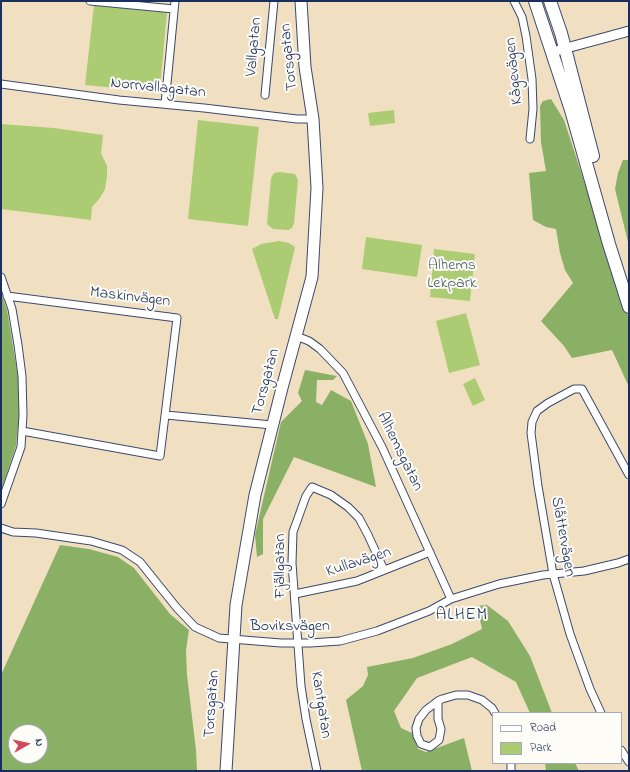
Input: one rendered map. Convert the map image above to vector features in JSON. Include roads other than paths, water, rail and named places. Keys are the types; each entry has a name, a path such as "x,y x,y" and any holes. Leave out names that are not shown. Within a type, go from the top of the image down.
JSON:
{"highway":[{"path":"535,1 552,52 629,307"},
{"path":"550,1 565,48 629,288"}],"main road":[{"name":"Torsgatan","path":"226,771 236,605 255,495 272,425 312,277 317,214 317,188 313,119 305,66 301,1"}],"street":[{"path":"90,1 175,5 165,104"},
{"name":"Vallgatan","path":"265,95 274,1"},
{"name":"Kågevägen","path":"514,1 522,17 532,79 533,109 530,139"},
{"path":"552,52 629,31"},
{"name":"Norrvallagatan","path":"1,84 84,96 297,119 313,119"},
{"path":"1,277 12,309 22,376 24,416 21,447 1,504"},
{"name":"Maskinvägen","path":"7,296 177,318 160,456 22,431"},
{"name":"Alhemsgatan","path":"296,336 309,341 320,349 343,372 382,447 451,599"},
{"name":"Slåttervägen","path":"601,712 590,689 570,634 553,574 538,486 532,433 532,422 537,411 548,403 574,389 582,389 629,475"},
{"path":"166,415 272,425"},
{"name":"Fjällgatan","path":"297,643 292,562 293,532 306,496 312,487 331,495 348,507 359,518 384,570"},
{"name":"Boviksvägen","path":"1,528 13,532 36,533 91,541 122,550 140,562 176,608 195,627 220,638 281,643 340,640 376,631 429,611 451,599 499,584 553,574 584,571 629,559"},
{"name":"Kullavägen","path":"295,594 357,581 430,552"},
{"name":"Kantgatan","path":"297,643 306,719 317,771"},
{"path":"438,701 438,719 440,730 439,740 430,747 421,744 417,736 416,728 419,719 426,710 438,701 456,695 468,695 482,700 492,708 494,712"},
{"path":"622,752 629,762"}],"district":[{"name":"ALHEM","path":"462,616"}],"park label":[{"name":"Alhems Lekpark","path":"452,275"}]}
